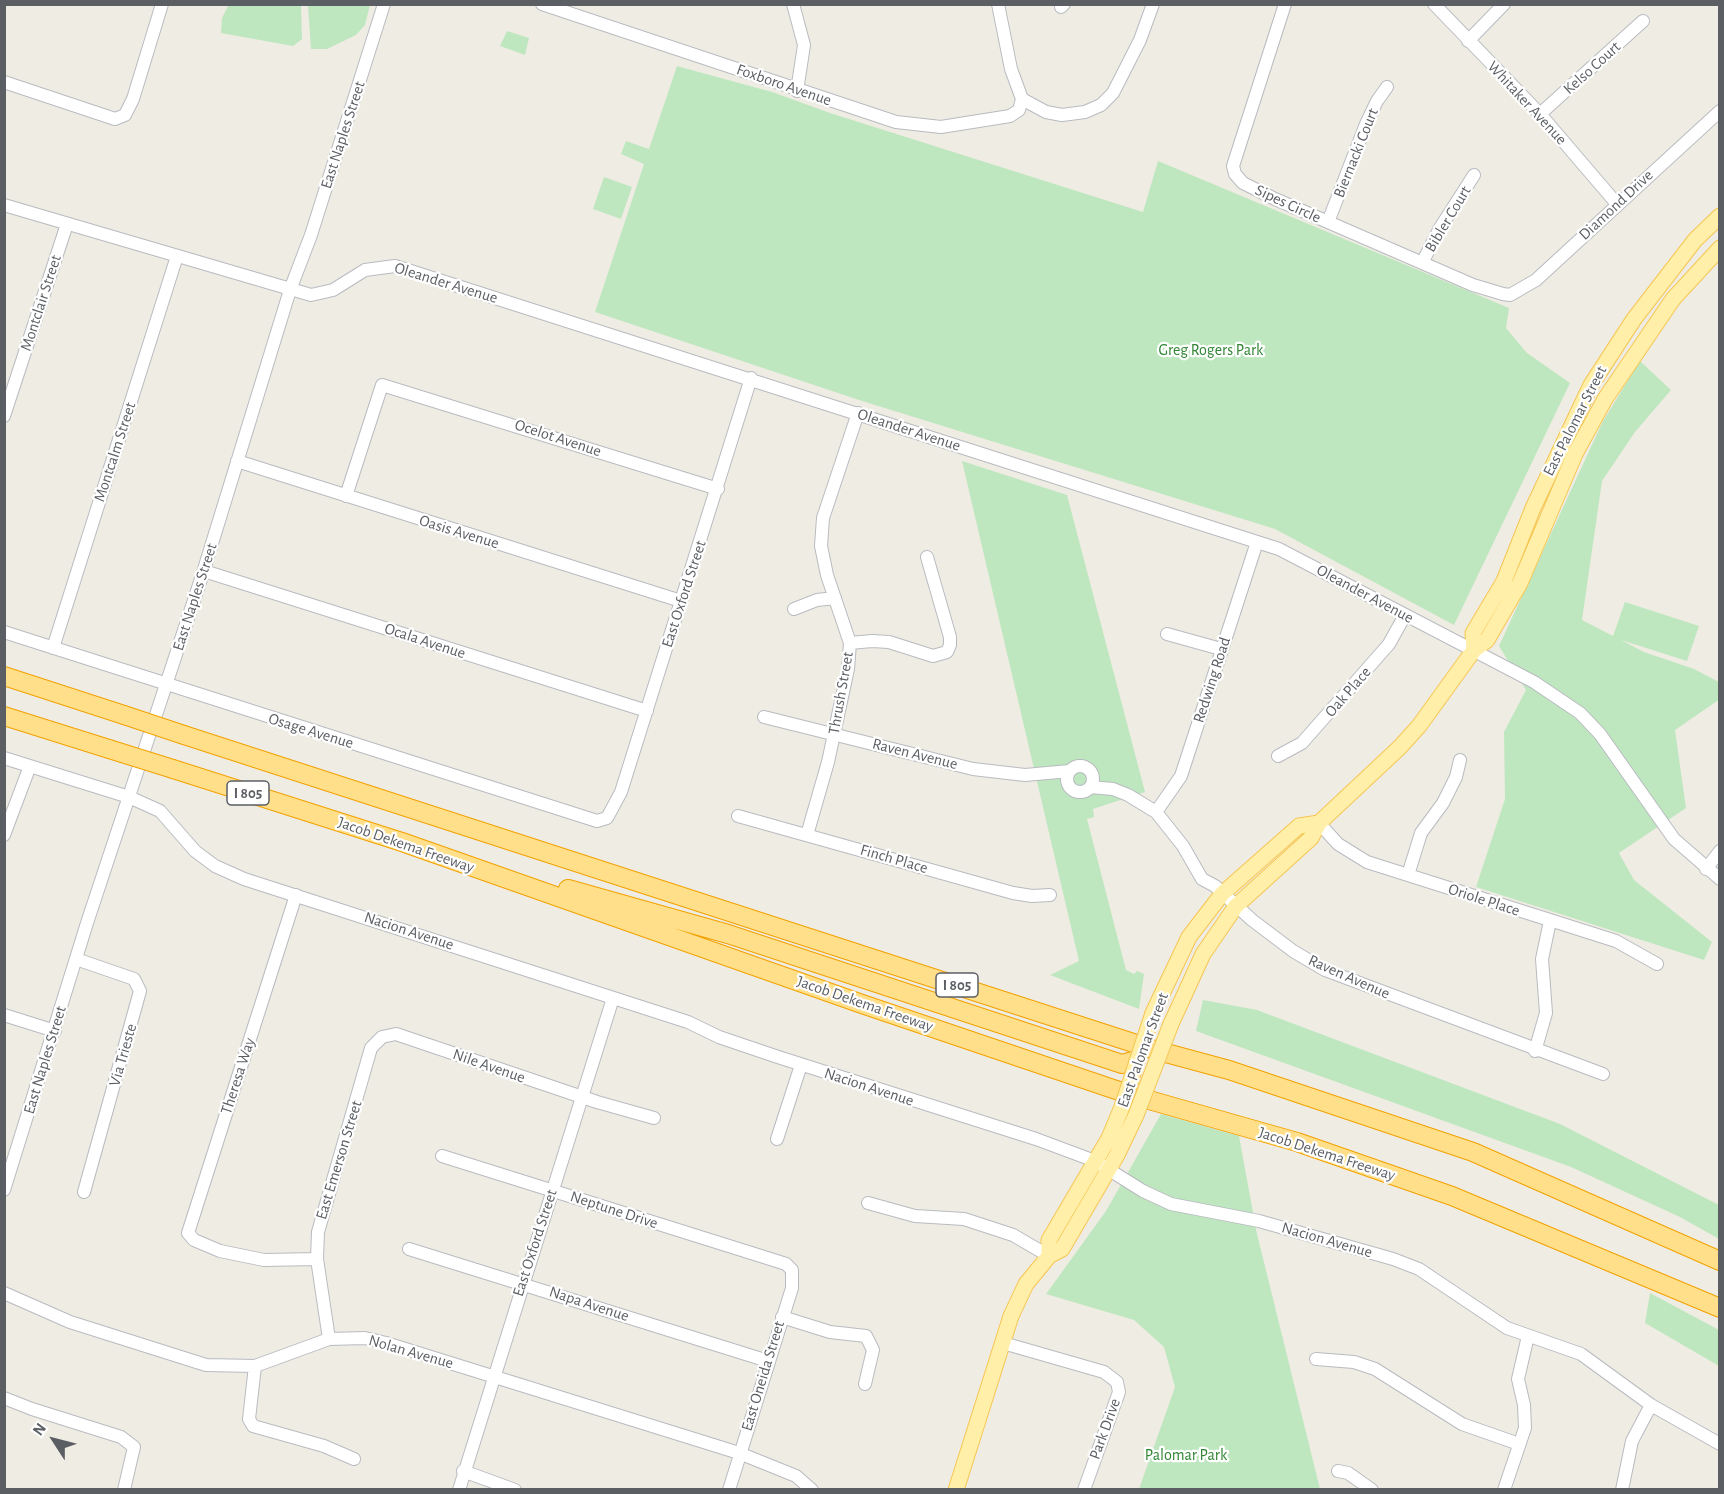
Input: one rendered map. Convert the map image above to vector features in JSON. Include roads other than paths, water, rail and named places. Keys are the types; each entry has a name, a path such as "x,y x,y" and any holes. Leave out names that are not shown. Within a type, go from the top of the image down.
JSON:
{"highway":[{"name":"I 805","path":"4,676 1155,1050 1229,1070 1473,1152 1719,1260"},
{"name":"Jacob Dekema Freeway","path":"4,716 402,842 873,1008 1128,1094 1297,1142 1452,1196 1615,1262 1719,1308"},
{"path":"184,735 1014,1020"},
{"path":"402,842 728,934 1126,1052 1142,1064"}],"main road":[{"name":"East Palomar Street","path":"1474,650 1473,633 1504,581 1566,433 1601,370 1634,319 1695,240 1719,216"},
{"name":"East Palomar Street","path":"956,1490 1003,1343 1026,1284 1049,1256 1062,1249 1102,1165 1122,1107 1142,1064 1171,1024 1203,954 1236,906 1311,838 1319,823 1419,726 1474,650 1487,640 1520,583 1575,454 1607,396 1673,299 1719,248"},
{"path":"1601,370 1601,387 1607,396"},
{"name":"East Palomar Street","path":"1102,1165 1136,1115 1142,1064 1154,1013 1189,937 1222,894 1299,826 1319,823"}],"street":[{"path":"4,82 115,118 125,115 133,99 162,4"},
{"name":"East Naples Street","path":"4,1190 76,959 204,571 290,290 384,4"},
{"name":"Foxboro Avenue","path":"542,4 797,91 896,122 941,127 1010,116 1019,110 1022,99"},
{"path":"793,4 804,45 797,91"},
{"path":"998,4 1011,69 1022,99 1047,112 1062,115 1085,112 1101,105 1113,93 1140,40 1154,4"},
{"name":"Sipes Circle","path":"1285,4 1233,166 1235,174 1243,183 1328,222 1473,285 1510,295"},
{"name":"Whitaker Avenue","path":"1434,4 1540,114 1617,204"},
{"path":"1468,41 1504,4"},
{"name":"Kelso Court","path":"1540,114 1643,21"},
{"name":"Biernacki Court","path":"1328,222 1366,124 1387,87"},
{"name":"Diamond Drive","path":"1510,295 1536,280 1719,111"},
{"name":"Bibler Court","path":"1422,262 1440,228 1474,175"},
{"name":"Oleander Avenue","path":"4,205 311,295 327,293 365,270 385,265 395,266 752,378 1279,549 1552,692 1580,713 1600,734 1674,839 1706,870 1719,879"},
{"name":"Montclair Street","path":"4,416 67,224"},
{"name":"Montcalm Street","path":"52,648 177,256"},
{"name":"East Oxford Street","path":"613,808 647,711 752,378"},
{"name":"Ocelot Avenue","path":"346,496 382,385 398,387 718,489"},
{"name":"Thrush Street","path":"807,835 834,734 848,669 850,643 827,575 821,546 823,518 858,413"},
{"name":"Oasis Avenue","path":"237,461 681,602"},
{"name":"Redwing Road","path":"1156,812 1181,776 1257,542"},
{"path":"850,643 872,640 889,642 933,656 947,652 950,637 927,557"},
{"name":"Ocala Avenue","path":"204,571 647,711"},
{"path":"794,609 817,600 835,598"},
{"name":"Oak Place","path":"1278,756 1302,743 1389,644 1405,615"},
{"name":"Osage Avenue","path":"4,632 597,821 607,818 613,808"},
{"path":"1167,634 1221,649"},
{"name":"Raven Avenue","path":"764,717 974,769 1032,775 1068,784"},
{"name":"Nacion Avenue","path":"4,758 129,797 160,811 195,851 215,866 244,879 688,1022 719,1037 801,1065 1036,1139 1102,1165 1143,1191 1171,1204 1259,1221 1393,1259 1419,1269 1492,1320 1528,1336 1581,1354 1651,1405 1719,1444"},
{"path":"1408,875 1421,833 1443,803 1456,777 1460,760"},
{"path":"4,835 30,766"},
{"path":"1082,766 1092,773 1090,787 1080,792 1072,789 1068,784 1070,771 1082,766"},
{"name":"Raven Avenue","path":"1032,775 1070,771"},
{"name":"Raven Avenue","path":"1092,773 1113,789 1156,812 1183,846 1203,879 1293,951 1325,970 1535,1051 1604,1074"},
{"name":"Raven Avenue","path":"1090,787 1113,789"},
{"name":"Finch Place","path":"738,816 1006,891 1032,896 1050,895"},
{"name":"Oriole Place","path":"1319,823 1352,854 1367,862 1616,941 1634,954 1657,964"},
{"path":"1706,870 1719,851"},
{"name":"Theresa Way","path":"296,895 188,1233 194,1240 209,1247 264,1260 316,1259"},
{"path":"1535,1051 1546,1013 1542,959 1550,921"},
{"name":"Via Trieste","path":"76,959 134,978 140,992 140,999 84,1192"},
{"name":"East Oxford Street","path":"459,1490 463,1471 613,998"},
{"path":"4,1015 54,1031"},
{"name":"Nile Avenue","path":"396,1034 582,1097 654,1118"},
{"name":"East Emerson Street","path":"329,1339 316,1259 322,1210 371,1048 381,1036 396,1034"},
{"path":"777,1139 801,1065"},
{"name":"Neptune Drive","path":"442,1156 786,1264"},
{"path":"868,1203 916,1216 964,1219 1013,1235 1049,1256"},
{"name":"Napa Avenue","path":"409,1249 768,1361"},
{"name":"East Oneida Street","path":"729,1490 794,1278 792,1270 786,1264"},
{"name":"Nolan Avenue","path":"4,1293 70,1322 206,1365 255,1366 329,1339 375,1340 739,1453 796,1476 812,1490"},
{"path":"782,1317 830,1332 866,1335 873,1350 865,1384"},
{"path":"1504,1490 1525,1428 1519,1372 1528,1336"},
{"name":"Park Drive","path":"1003,1343 1104,1372 1117,1382 1119,1392 1084,1490"},
{"path":"1316,1359 1354,1362 1375,1370 1462,1424 1519,1444"},
{"path":"255,1366 249,1419 253,1426 324,1446 354,1459"},
{"path":"4,1398 121,1437 134,1447 124,1490"},
{"path":"1622,1490 1632,1441 1651,1405"},
{"path":"463,1471 515,1490"},
{"path":"1338,1471 1348,1473 1372,1490"}],"park label":[{"name":"Greg Rogers Park","path":"1211,350"},
{"name":"Palomar Park","path":"1186,1455"}]}
